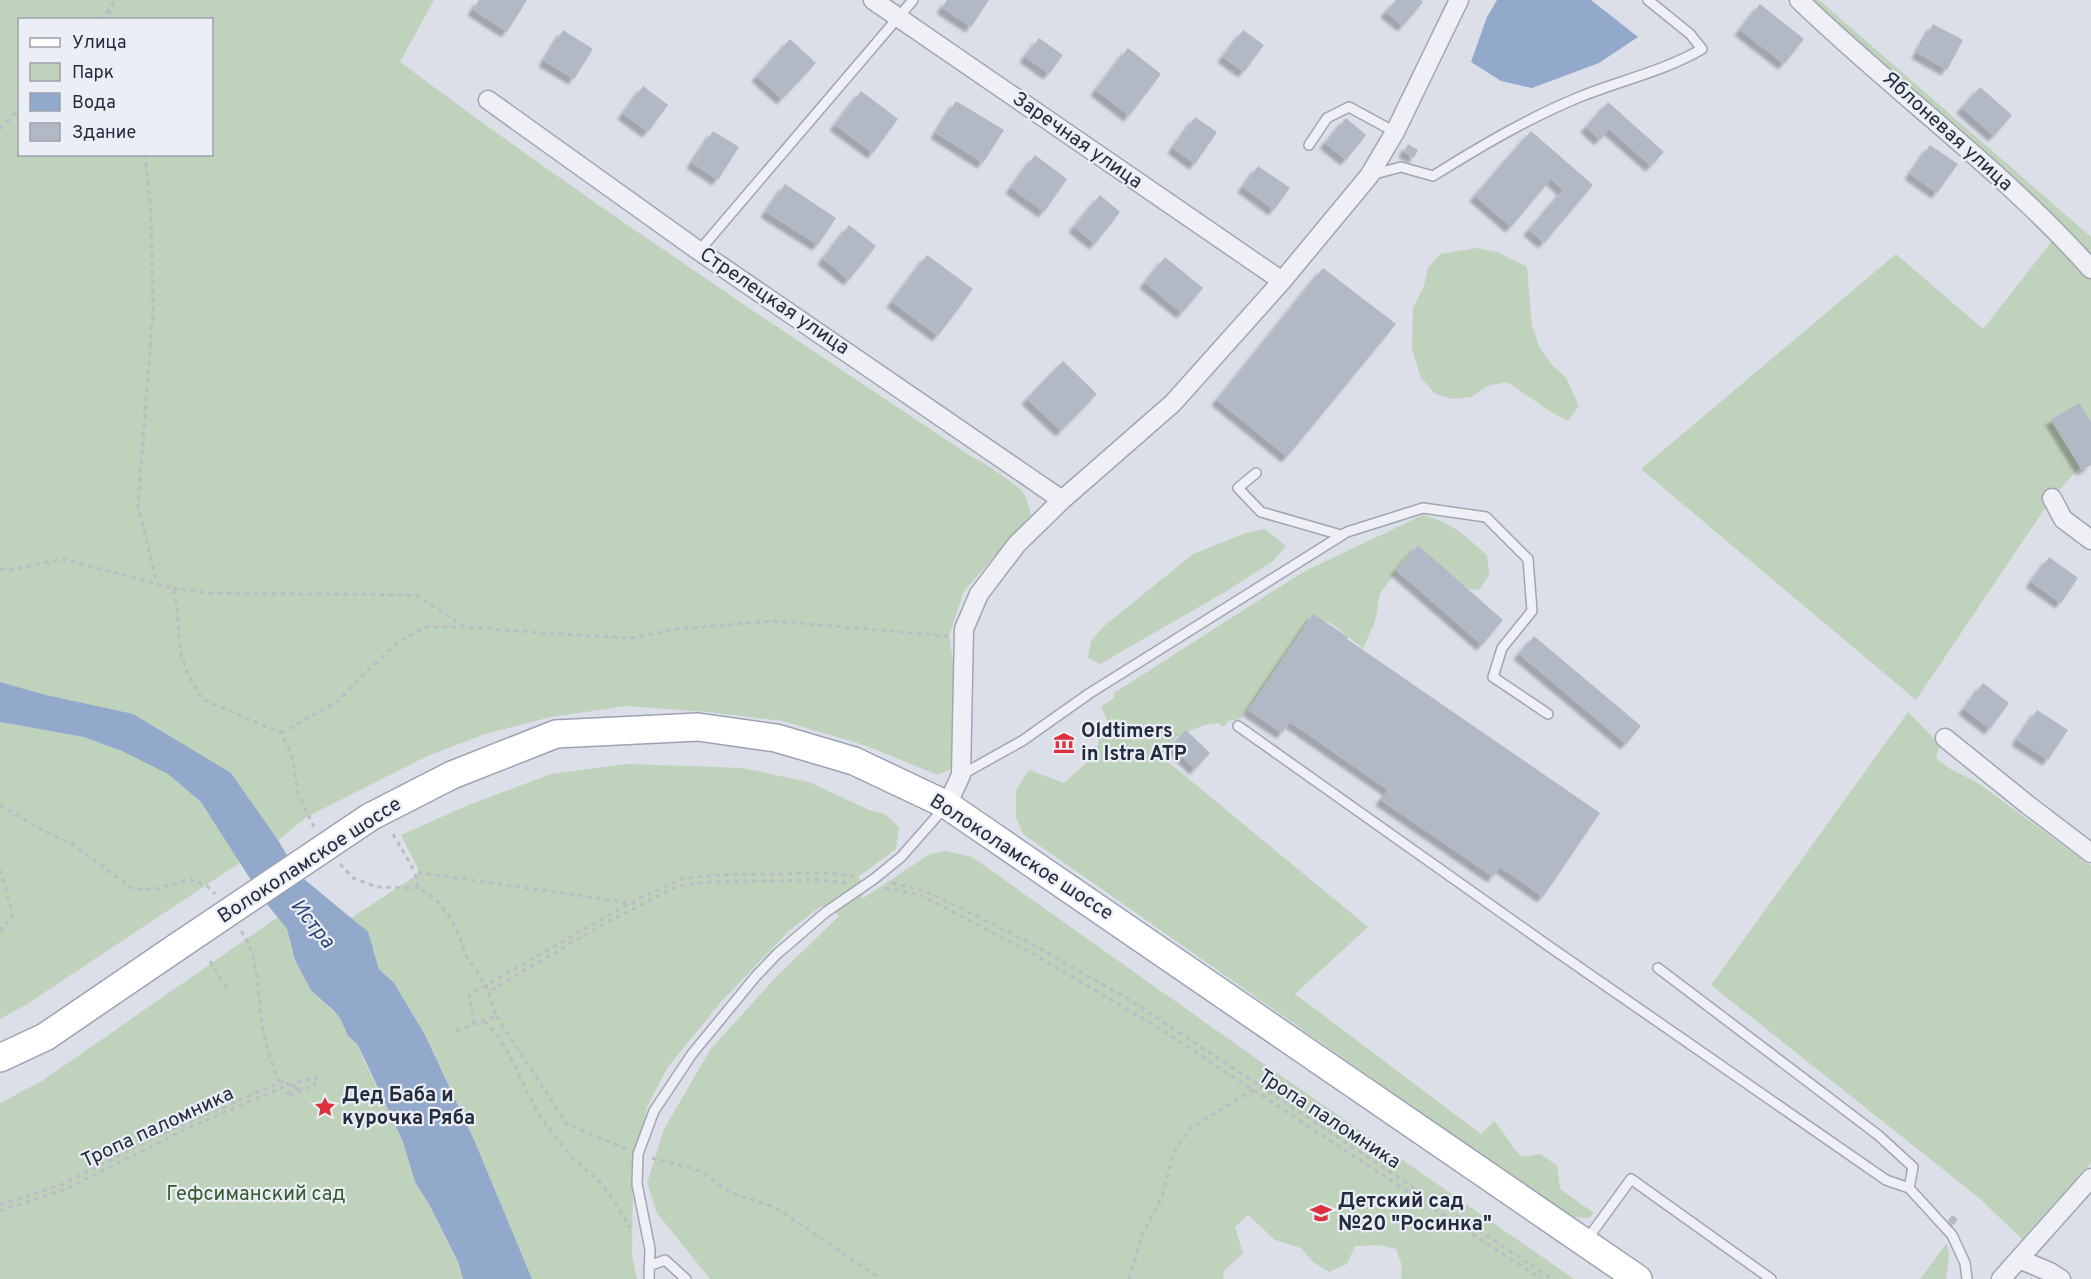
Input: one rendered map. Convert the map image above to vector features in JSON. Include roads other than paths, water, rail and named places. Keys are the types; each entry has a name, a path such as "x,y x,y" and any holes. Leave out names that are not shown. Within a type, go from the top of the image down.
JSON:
{"main road":[{"name":"Волоколамское шоссе","path":"0,1059 45,1037 370,817 452,776 556,734 698,727 776,738 854,762 947,805 1638,1279"}],"street":[{"name":"Заречная улица","path":"873,0 1282,281"},
{"path":"947,805 961,775 964,629 979,594 1017,544 1062,500 1173,403 1282,281 1369,176 1395,132 1459,0"},
{"name":"Яблоневая улица","path":"1799,0 1832,32 2059,232 2091,269"},
{"name":"Стрелецкая улица","path":"488,100 699,251 1062,500"},
{"path":"2052,498 2063,519 2091,540"},
{"path":"1945,738 2028,806 2091,853"},
{"path":"2001,1279 2091,1178"},
{"path":"2019,1258 2061,1279"}],"lane":[{"path":"699,251 913,0"},
{"path":"1369,176 1401,166 1433,176 1490,140 1582,96 1680,62 1702,50 1690,34 1648,0"},
{"path":"1309,145 1327,118 1349,107 1395,132"},
{"path":"1256,473 1238,488 1261,512 1341,535"},
{"path":"961,775 1022,741 1090,693 1341,535 1422,508 1486,517 1528,559 1532,611 1502,648 1493,677 1548,714"},
{"path":"1238,726 1550,947 1886,1180 1909,1188 1952,1235 1965,1263 1967,1279"},
{"path":"649,1279 650,1249 637,1184 638,1154 654,1111 692,1054 777,954 826,912 901,857 947,805"},
{"path":"1658,968 1878,1135 1913,1167 1909,1188"},
{"path":"1585,1243 1631,1179 1771,1279"},
{"path":"650,1266 665,1260 686,1279"}],"water":[{"path":"1497,0 1591,0 1638,37 1599,63 1532,88 1501,81 1471,62 1487,17"},
{"name":"Истра","path":"0,682 46,695 133,714 231,773 278,840 298,874 368,932 379,969 394,983 425,1035 475,1142 532,1279 463,1279 458,1262 430,1206 415,1182 403,1142 358,1045 348,1036 340,1018 311,990 295,960 287,929 263,899 201,802 168,774 122,751 84,737 0,722"}],"place":[{"name":"Oldtimers in Istra ATP","path":"1064,743"},
{"name":"Дед Баба и курочка Ряба","path":"325,1107"},
{"name":"Детский сад №20 \"Росинка\"","path":"1321,1213"}],"park label":[{"name":"Гефсиманский сад","path":"256,1195"}]}
